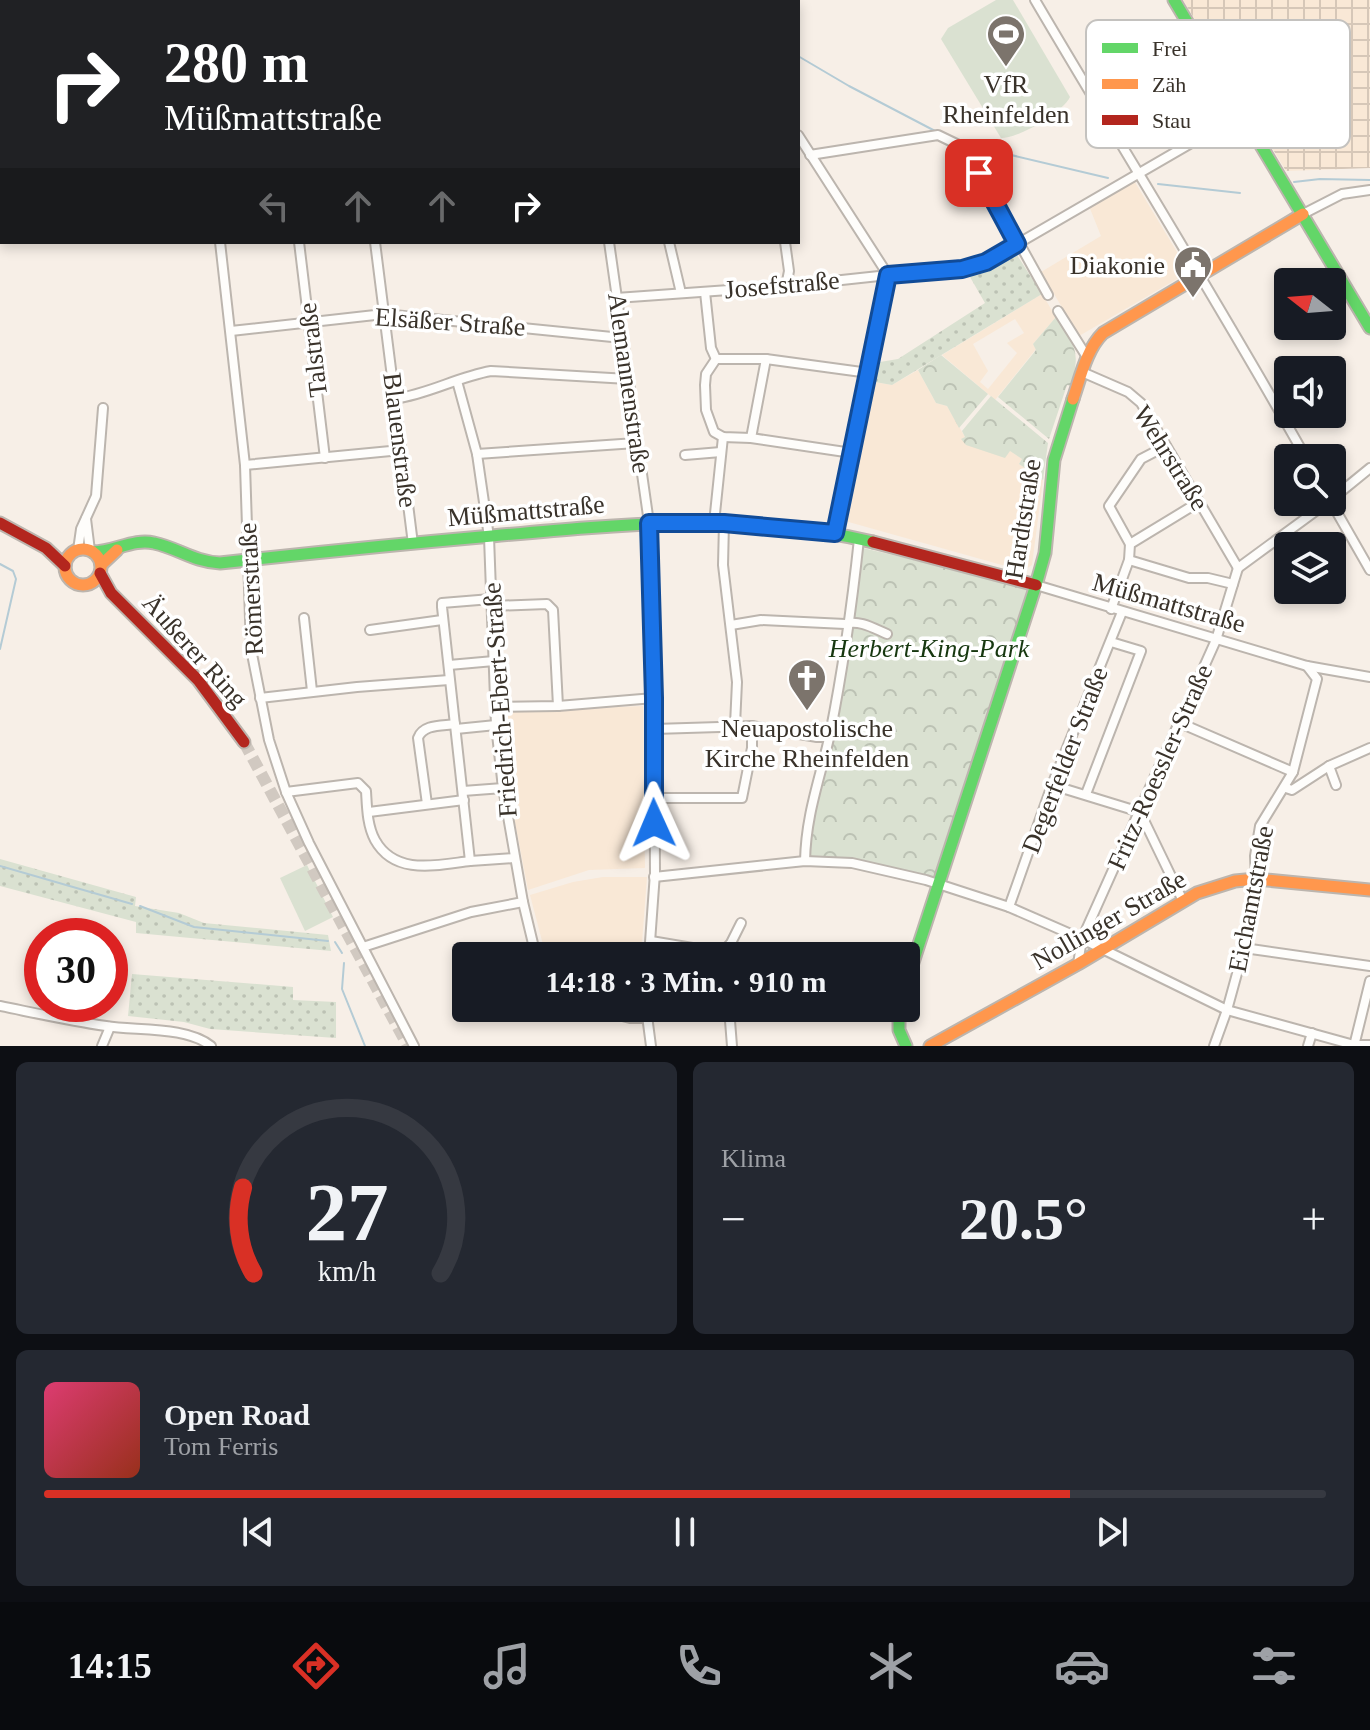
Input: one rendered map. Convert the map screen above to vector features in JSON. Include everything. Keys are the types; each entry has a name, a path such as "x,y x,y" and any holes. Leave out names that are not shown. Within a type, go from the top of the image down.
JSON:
{"street":[{"path":"1035,0 1086,86"},
{"path":"1174,0 1186,20"},
{"path":"810,155 938,135 967,149 1048,295"},
{"path":"800,138 888,275 835,533"},
{"path":"1122,148 1201,274 1298,444"},
{"name":"Josefstraße","path":"616,298 962,269 986,262 1181,148"},
{"path":"1264,148 1370,328"},
{"path":"1303,214 1342,194 1370,190"},
{"name":"Hardtstraße","path":"920,942 1036,585 1045,553 1054,460 1095,341 1103,333 1303,214"},
{"name":"Römerstraße","path":"220,244 245,465 251,649 269,740 286,792 309,843 414,1046"},
{"name":"Talstraße","path":"299,244 325,458"},
{"name":"Blauenstraße","path":"375,244 413,544"},
{"name":"Alemannenstraße","path":"609,244 649,523 654,698 651,941"},
{"path":"669,244 681,293"},
{"path":"785,244 789,271 786,286"},
{"path":"705,292 711,348 716,359"},
{"path":"1058,311 1087,357"},
{"name":"Elsäßer Straße","path":"231,331 384,314 622,338"},
{"path":"716,359 766,359 869,373"},
{"path":"716,359 706,374 706,410 714,432 723,437 751,438 852,453"},
{"path":"751,438 766,359"},
{"path":"394,399 420,395 475,374 510,371 628,379"},
{"name":"Wehrstraße","path":"1082,372 1128,392 1141,403 1238,568"},
{"name":"Friedrich-Ebert-Straße","path":"457,381 477,454 489,537 496,725 514,858 533,942"},
{"path":"103,408 96,496 86,519 83,552 65,566 71,580 78,585 95,581 101,569 121,547"},
{"path":"723,437 719,523 737,682 735,725"},
{"path":"477,454 636,443"},
{"path":"1111,609 1129,560 1130,544 1109,506 1141,459 1166,446"},
{"path":"245,465 401,450"},
{"path":"685,455 721,452"},
{"path":"1346,488 1370,468"},
{"path":"1130,544 1199,502"},
{"path":"1238,568 1309,516"},
{"path":"1339,516 1370,570"},
{"name":"Müßmattstraße","path":"0,523 46,548 65,566"},
{"name":"Müßmattstraße","path":"46,548 102,553 141,542 153,542 202,562 649,523 719,523 835,533 1036,585 1307,666 1370,677"},
{"path":"805,861 806,827 829,737 851,622 859,539"},
{"path":"83,552 101,569"},
{"path":"1129,560 1189,578 1208,578 1233,584"},
{"name":"Fritz-Roessler-Straße","path":"1078,964 1082,939 1216,640 1238,568"},
{"name":"Äußerer Ring","path":"101,569 111,593 198,680 244,742"},
{"name":"Äußerer Ring","path":"88,585 111,593"},
{"path":"470,861 442,603 547,604 553,610 558,706"},
{"name":"Degerfelder Straße","path":"1009,907 1052,785 1122,612"},
{"path":"304,618 312,691"},
{"path":"370,630 442,620"},
{"path":"731,625 761,620 851,622 887,634"},
{"path":"1086,794 1141,651 1111,642"},
{"path":"449,665 494,661"},
{"name":"Eichamtstraße","path":"1214,1046 1244,948 1256,879 1255,856 1260,826 1293,772 1317,679 1307,666"},
{"path":"260,698 449,680"},
{"path":"496,707 558,706 654,698"},
{"path":"1180,723 1293,772"},
{"path":"427,804 418,738 421,732 427,728 496,725"},
{"path":"654,729 735,725 829,737"},
{"path":"653,798 742,798 750,762 752,726"},
{"path":"1286,788 1292,790 1329,766 1369,747"},
{"path":"1329,766 1336,785"},
{"path":"286,792 358,783 366,791 369,822 382,850 398,861 418,867 514,858"},
{"path":"1052,785 1140,812 1183,901"},
{"path":"369,812 503,788"},
{"path":"654,877 805,861 852,863 1009,907 1227,1010 1354,1045 1370,1045"},
{"name":"Nollinger Straße","path":"930,1046 1078,964 1197,893 1235,881 1256,879 1370,890"},
{"path":"363,947 471,912 523,902"},
{"path":"732,942 741,923"},
{"path":"651,941 656,942"},
{"path":"1244,948 1370,966"},
{"path":"1354,1045 1370,981"},
{"path":"0,1006 110,1027 172,1033 208,1044"},
{"path":"646,1022 651,1046"},
{"path":"730,1022 732,1046"},
{"path":"899,1022 906,1046"},
{"path":"102,1046 110,1027"},
{"path":"171,1046 172,1033"},
{"path":"1308,1046 1312,1033"}],"shaded area":[{"path":"1183,0 1370,0 1370,168 1286,171 1272,148 1350,148 1350,20 1195,20"},
{"path":"1133,179 1189,272 1079,336 1041,272 1101,236 1089,206"},
{"path":"1042,294 1056,317 1033,344 1036,349 995,400 942,355","holes":["1015,319 1024,333 1007,343 1017,353 988,389 980,382 988,371 973,344"]},
{"path":"918,370 936,403 947,406 965,437 1005,457 1010,450 1022,459 1019,464 1043,480 1032,565 1023,571 845,521 875,382 892,385"},
{"path":"643,706 645,868 589,870 528,890 514,817 501,712"},
{"path":"603,877 647,877 642,942 542,942 530,895"}],"green space":[{"name":"VfR Rheinfelden","path":"996,0 1013,0 1070,97 1039,124 1001,138 941,39 948,28"},
{"path":"1017,255 1042,294 892,385 875,382 880,362 898,359 985,303 970,277"},
{"path":"1056,317 1072,343 1076,364 1071,386 1067,385 1049,439 998,397 1036,350 1033,344"},
{"path":"941,355 988,394 959,428 947,406 936,403 918,370"},
{"path":"991,396 1048,443 1043,480 1019,464 1022,459 1010,451 1005,458 966,445 961,439 965,437 962,431"},
{"name":"Herbert-King-Park","path":"863,548 1032,588 937,880 808,858 811,827 854,624"},
{"path":"0,859 136,897 135,906 179,913 204,923 328,935 331,951 136,933 136,922 128,918 0,886"},
{"path":"307,865 333,917 305,931 280,878"},
{"path":"132,974 293,987 293,1000 336,1002 336,1038 210,1029 184,1022 128,1016"}],"waterway":[{"path":"800,57 937,132"},
{"path":"969,145 1108,178"},
{"path":"1294,182 1370,180"},
{"path":"1158,184 1240,193"},
{"path":"0,564 13,571 16,579 0,649"},
{"path":"0,866 132,904"},
{"path":"140,906 194,927 328,941"},
{"path":"335,942 342,953"},
{"path":"344,963 342,989 365,1046"}],"tunnel":[{"path":"244,742 408,1046"}],"traffic: fast":[{"path":"1174,0 1186,20"},
{"path":"1262,148 1370,328"},
{"path":"920,942 1036,585 1045,553 1054,460 1073,399"},
{"path":"93,552 146,542 220,563 540,532 683,523 779,527 873,542"},
{"path":"899,1022 906,1046"}],"traffic: slow":[{"path":"1073,399 1088,355 1103,333 1303,214"},
{"path":"83,549 96,554 101,567 96,580 83,585 70,580 65,567 70,554 83,549"},
{"path":"101,565 117,550"},
{"path":"930,1046 1078,964 1197,893 1235,881 1256,879 1370,890"}],"traffic: jam":[{"path":"0,523 46,548 65,566"},
{"path":"873,542 1036,585"},
{"path":"100,573 111,593 198,680 244,742"}],"place":[{"name":"VfR Rheinfelden","path":"1006,68"},
{"name":"Diakonie","path":"1193,299"},
{"name":"Neuapostolische Kirche Rheinfelden","path":"807,712"}],"route":[{"path":"654,823 649,523 724,523 835,533 888,275 962,269 986,262 1017,244 979,173"}]}
